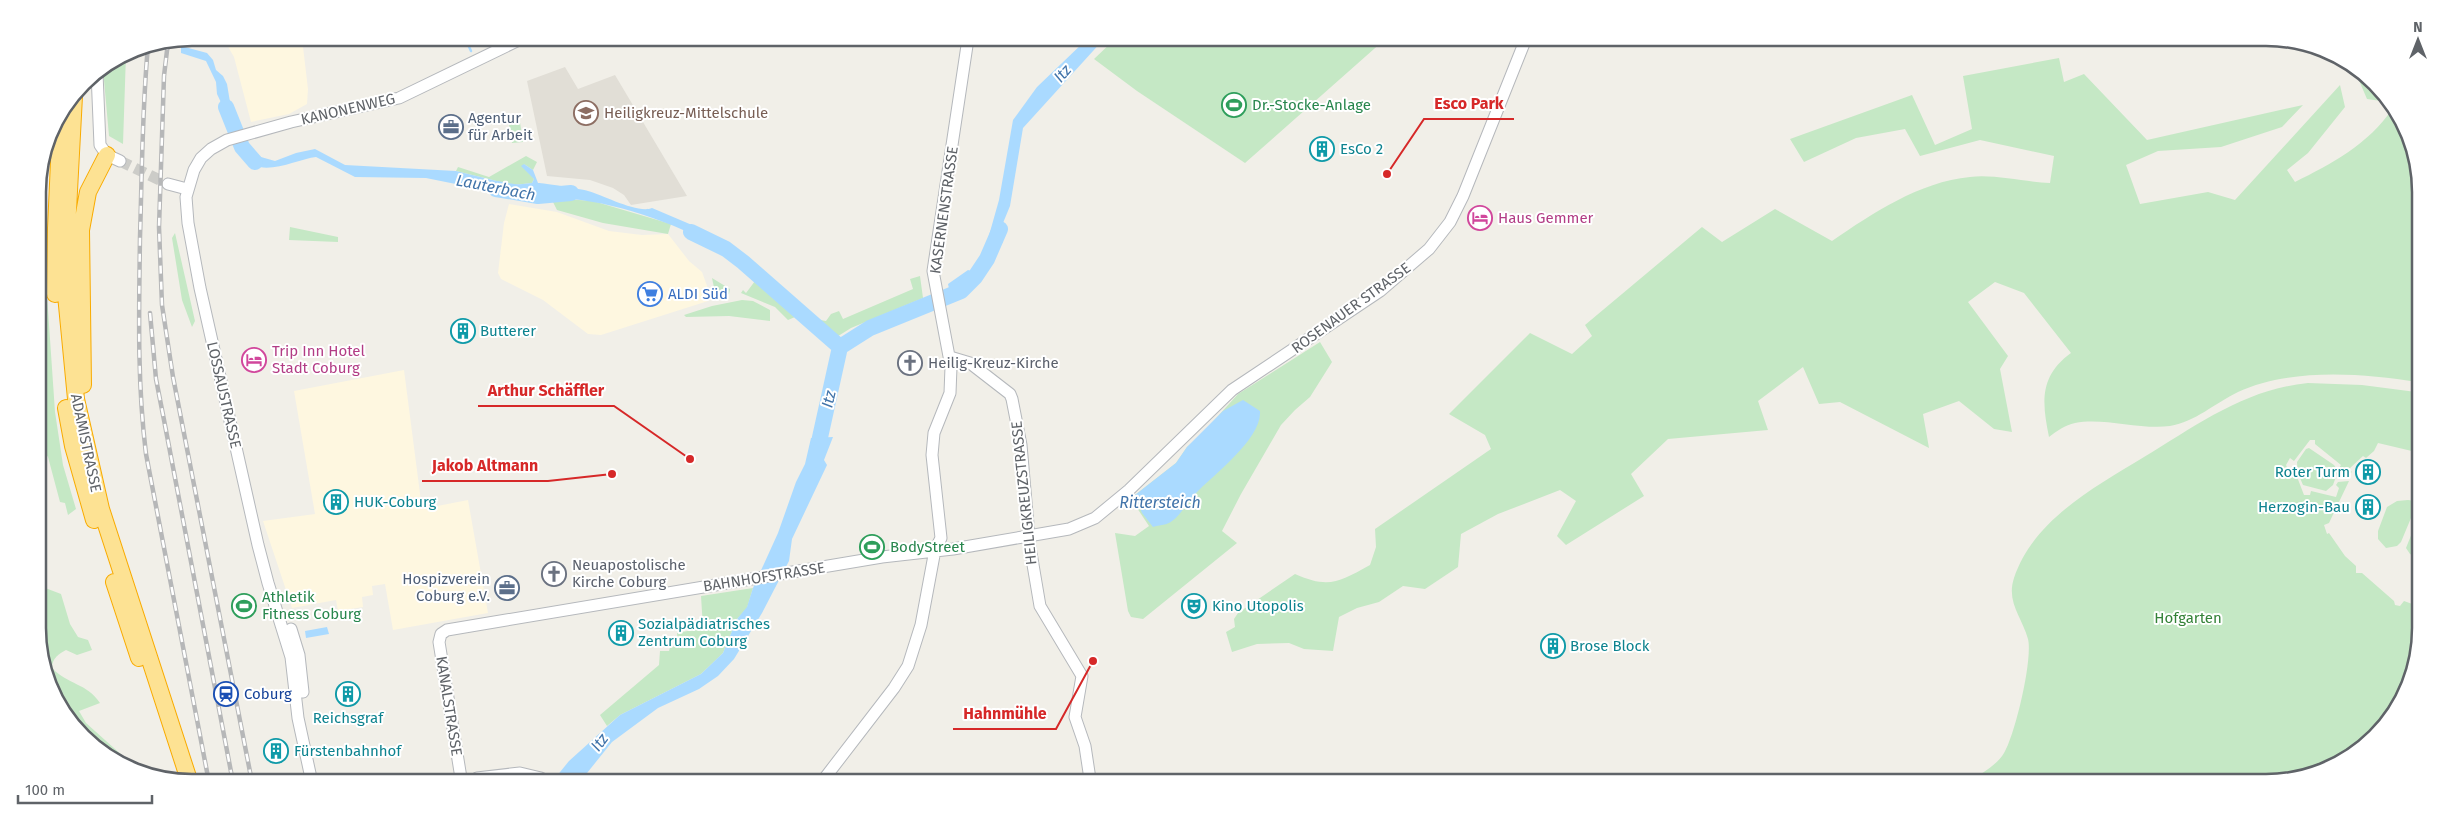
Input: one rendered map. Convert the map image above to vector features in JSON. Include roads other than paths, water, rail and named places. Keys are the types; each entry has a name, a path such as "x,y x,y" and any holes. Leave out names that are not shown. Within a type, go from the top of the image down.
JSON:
{"highway":[{"name":"ADAMISTRASSE","path":"73,107 67,229 66,295 76,399 101,509 187,774"},
{"name":"ADAMISTRASSE","path":"61,126 55,260 58,348 64,400 85,493 175,773"},
{"path":"85,445 81,230 88,192 113,158"}],"street":[{"name":"KANONENWEG","path":"187,188 194,170 202,158 218,144 233,137 399,98 506,46"},
{"name":"KASERNENSTRASSE","path":"828,774 894,688 908,666 921,625 935,550 941,538 932,456 934,433 950,393 950,357 934,279 934,257 967,46"},
{"name":"ROSENAUER STRASSE","path":"1029,535 1069,529 1098,516 1129,490 1232,390 1380,291 1429,249 1450,222 1463,196 1523,46"},
{"path":"97,81 100,145 113,158"},
{"path":"168,184 187,188"},
{"name":"LOSSAUSTRASSE","path":"187,188 187,217 198,281 258,545 274,600 283,611 299,655 302,675 302,726 310,774"},
{"name":"HEILIGKREUZSTRASSE","path":"950,357 970,363 1010,394 1021,445 1032,569 1042,610 1082,676 1075,717 1085,746 1089,774"},
{"name":"BAHNHOFSTRASSE","path":"441,634 455,628 796,572 935,550 953,549 1029,535"},
{"name":"KANALSTRASSE","path":"441,634 439,648 460,774"}],"water":[{"path":"183,46 207,53 213,60 216,70 223,76 227,84 230,102 239,125 230,128 226,113 217,94 216,82 206,61 181,53 181,47"},
{"path":"1080,46 1098,46 1023,128 1010,206 1003,223 1003,242 995,253 986,246 999,200 1013,120 1037,87"},
{"path":"248,143 254,155 275,161 296,153 315,149 345,165 456,171 513,185 532,183 534,179 521,166 524,164 533,170 538,183 588,191 638,208 652,208 692,225 712,237 711,243 653,218 612,206 571,199 551,198 550,193 535,189 510,195 426,178 355,177 316,157 280,166 262,167 254,165 246,157 240,146"},
{"path":"968,270 984,275 970,292 952,303 948,284"},
{"name":"Rittersteich","path":"1243,400 1260,411 1259,422 1245,445 1195,494 1175,518 1168,523 1153,527 1142,513 1135,495 1176,463 1187,447 1223,411"},
{"path":"833,437 824,460 827,465 792,539 789,561 762,613 734,659 718,676 699,689 658,708 612,742 586,774 559,774 569,761 620,715 701,674 723,653 737,619 747,607 753,588 778,533 796,482 805,464 811,438"},
{"path":"327,627 329,634 306,638 305,631"}],"waterway":[{"path":"469,46 471,51"},
{"name":"Lauterbach","path":"226,107 242,147 255,162"},
{"name":"Lauterbach","path":"496,189 538,196 571,193"},
{"name":"Itz","path":"815,460 840,347 870,328 961,291 975,277 987,259 1000,229"},
{"name":"Lauterbach","path":"691,232 726,249 743,262 840,347"}],"tunnel":[{"path":"120,161 168,184"}],"railway":[{"path":"167,48 164,76 159,227 162,305 173,377 250,774"},
{"path":"147,53 142,142 139,292 139,346 143,427 146,454 207,774"},
{"path":"150,313 156,379 231,774"}],"place":[{"name":"Dr.-Stocke-Anlage","path":"1234,105"},
{"name":"Heiligkreuz-Mittelschule","path":"586,113"},
{"name":"Agentur für Arbeit","path":"451,127"},
{"name":"EsCo 2","path":"1322,149"},
{"name":"Esco Park","path":"1387,174"},
{"name":"Haus Gemmer","path":"1480,218"},
{"name":"ALDI Süd","path":"650,294"},
{"name":"Butterer","path":"463,331"},
{"name":"Trip Inn Hotel Stadt Coburg","path":"254,360"},
{"name":"Heilig-Kreuz-Kirche","path":"910,363"},
{"name":"Arthur Schäffler","path":"690,459"},
{"name":"Roter Turm","path":"2368,472"},
{"name":"Jakob Altmann","path":"612,474"},
{"name":"HUK-Coburg","path":"336,502"},
{"name":"Herzogin-Bau","path":"2368,507"},
{"name":"BodyStreet","path":"872,547"},
{"name":"Neuapostolische Kirche Coburg","path":"554,574"},
{"name":"Hospizverein Coburg e.V.","path":"507,588"},
{"name":"Athletik Fitness Coburg","path":"244,606"},
{"name":"Kino Utopolis","path":"1194,606"},
{"name":"Sozialpädiatrisches Zentrum Coburg","path":"621,633"},
{"name":"Brose Block","path":"1553,646"},
{"name":"Hahnmühle","path":"1093,661"},
{"name":"Coburg","path":"226,694"},
{"name":"Reichsgraf","path":"348,694"},
{"name":"Fürstenbahnhof","path":"276,751"}],"park label":[{"name":"Hofgarten","path":"2188,618"}]}
